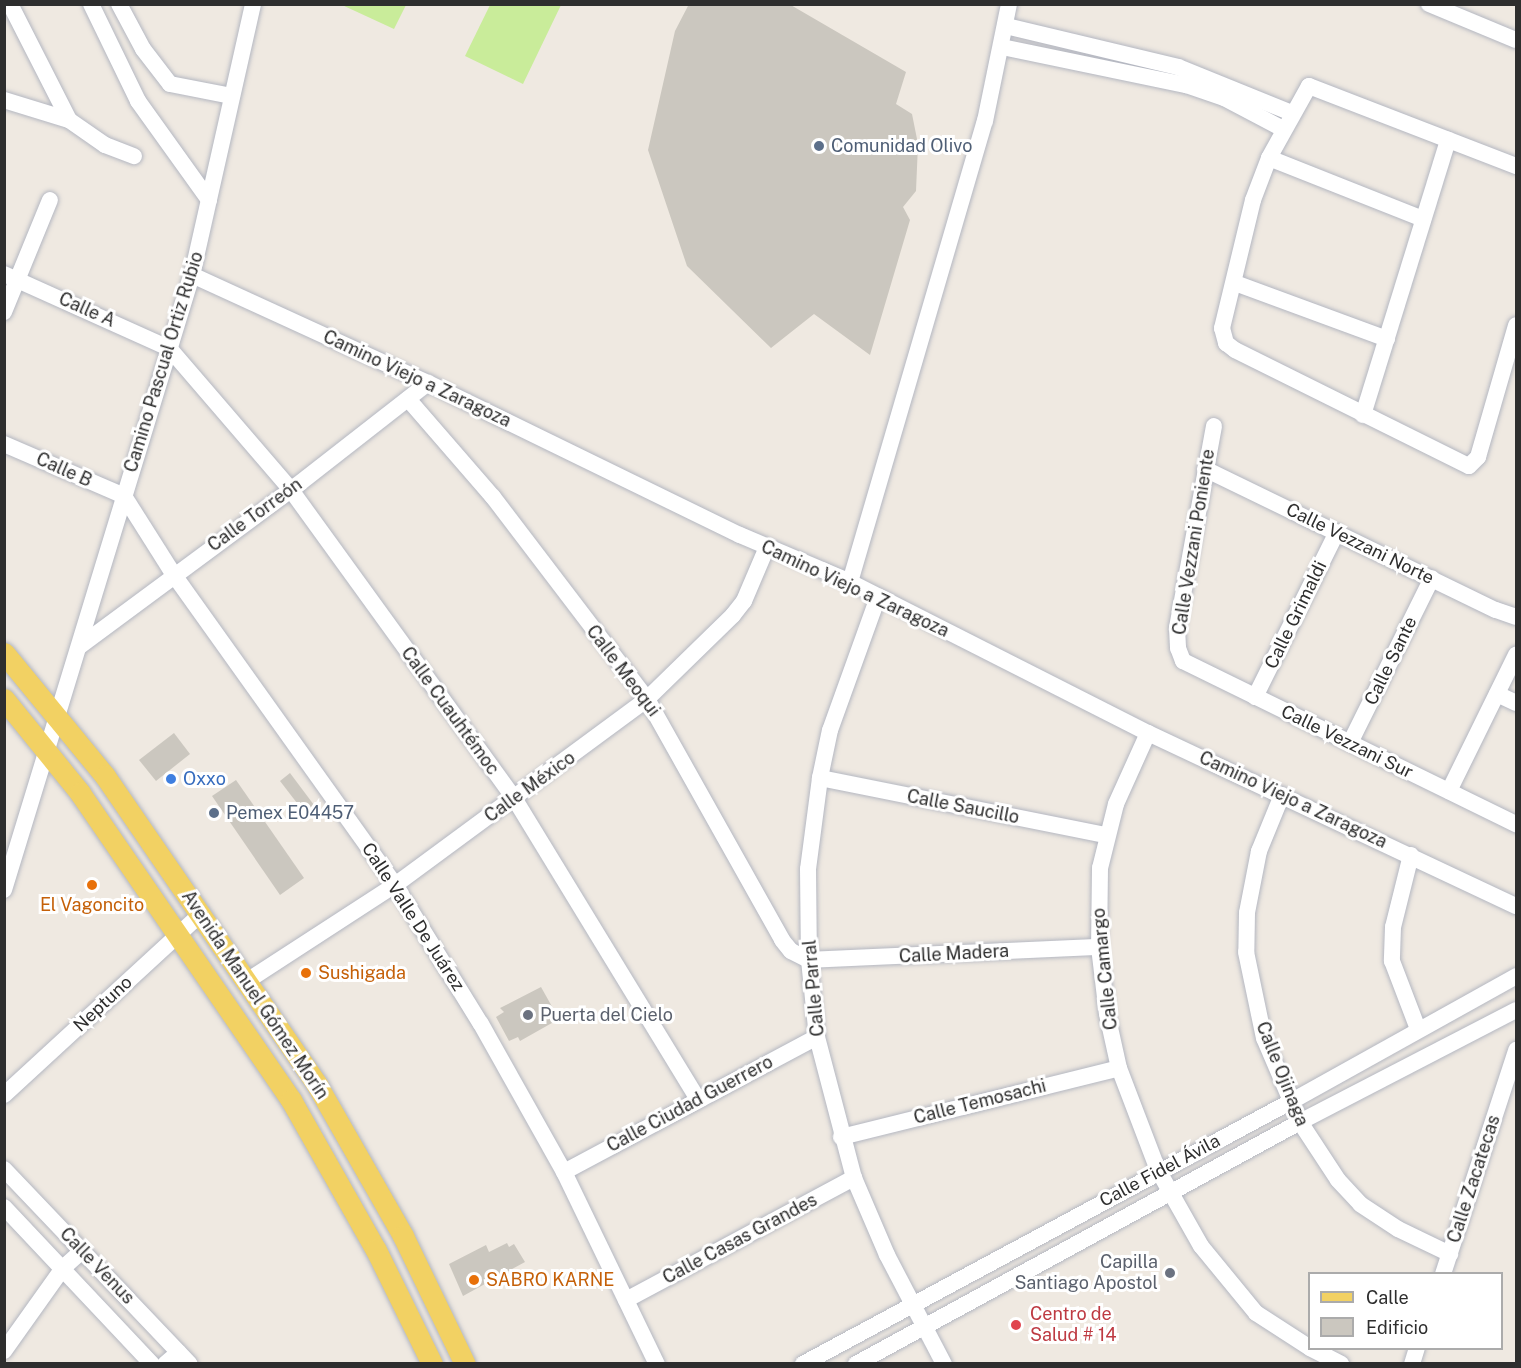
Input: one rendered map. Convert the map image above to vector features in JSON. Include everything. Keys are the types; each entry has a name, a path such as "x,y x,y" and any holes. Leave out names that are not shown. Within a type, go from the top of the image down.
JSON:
{"main road":[{"name":"Avenida Manuel Gómez Morín","path":"4,653 58,715 202,913 247,981 340,1125 403,1236 465,1364"},
{"name":"Avenida Manuel Gómez Morín","path":"4,699 46,748 178,934 291,1100 376,1250 432,1364"}],"street":[{"path":"10,4 69,120"},
{"path":"91,4 138,101 209,200"},
{"path":"118,4 143,49 170,84 231,96"},
{"name":"Camino Pascual Ortiz Rubio","path":"4,890 46,748 81,646 192,275 253,4"},
{"path":"850,582 985,121 1009,4"},
{"path":"1430,4 1516,40"},
{"path":"1006,26 1178,68 1292,113"},
{"path":"1002,47 1185,85 1224,98 1283,129"},
{"path":"1516,166 1313,86 1305,89 1269,158 1253,200 1235,283 1222,327 1226,343 1463,465 1475,463 1516,325"},
{"path":"4,100 69,120 105,145 134,156"},
{"path":"1363,415 1448,140"},
{"path":"1269,158 1424,219"},
{"path":"4,312 11,276 50,200"},
{"name":"Camino Viejo a Zaragoza","path":"192,275 428,383 767,547 850,582 1148,733 1516,906"},
{"name":"Calle A","path":"11,276 169,348"},
{"path":"1235,283 1387,339"},
{"name":"Calle Cuauhtémoc","path":"169,348 291,490 514,798 697,1098"},
{"name":"Calle Torreón","path":"81,646 174,574 291,490 428,383"},
{"name":"Calle Meoqui","path":"408,399 493,497 647,699 754,884 782,940 808,960"},
{"name":"Calle Vezzani Poniente","path":"1180,657 1177,628 1214,426"},
{"name":"Calle B","path":"4,444 124,496"},
{"name":"Calle Vezzani Norte","path":"1205,469 1516,617"},
{"name":"Calle Valle De Juárez","path":"124,496 174,574 395,885 481,1024 564,1172 657,1364"},
{"name":"Calle Grimaldi","path":"1255,698 1337,532"},
{"name":"Calle México","path":"247,981 395,885 647,699 744,602 767,547"},
{"name":"Calle Sante","path":"1350,743 1432,578"},
{"name":"Calle Parral","path":"878,597 830,730 820,778 808,868 808,960 817,1037 840,1137 854,1178 912,1307 944,1364"},
{"path":"1449,791 1516,655"},
{"name":"Calle Vezzani Sur","path":"1180,657 1193,668 1516,824"},
{"path":"1497,694 1516,703"},
{"name":"Calle Camargo","path":"1148,733 1105,835 1100,868 1099,947 1107,1014 1119,1068 1169,1194"},
{"name":"Calle Saucillo","path":"820,778 1105,835"},
{"name":"Calle Ojinaga","path":"1282,795 1251,880 1246,952 1264,1038 1300,1122 1324,1161 1360,1204 1398,1229 1450,1254"},
{"path":"1411,855 1393,927 1392,961 1418,1029"},
{"name":"Neptuno","path":"4,1095 202,913"},
{"name":"Calle Madera","path":"808,960 1099,947"},
{"name":"Calle Fidel Ávila","path":"803,1364 912,1307 1158,1170 1290,1102 1516,976"},
{"name":"Calle Fidel Ávila","path":"856,1364 1300,1122 1516,1010"},
{"name":"Calle Ciudad Guerrero","path":"564,1172 697,1098 817,1037"},
{"name":"Calle Zacatecas","path":"1444,1272 1516,1050"},
{"name":"Calle Temosachi","path":"840,1137 1119,1068"},
{"name":"Calle Venus","path":"4,1169 185,1358"},
{"name":"Calle Casas Grandes","path":"626,1300 854,1178"},
{"path":"1169,1194 1229,1284 1256,1313 1308,1347"},
{"name":"Calle Venus","path":"4,1207 152,1364"},
{"path":"4,1351 63,1268 82,1251"},
{"path":"1314,1350 1341,1364"},
{"path":"165,1364 185,1358"}],"green space":[{"path":"342,5 406,5 394,29"},
{"path":"490,5 561,5 523,84 465,56"}],"building":[{"path":"689,4 789,4 906,72 896,104 912,114 918,144 916,191 903,207 910,220 870,355 814,314 771,348 687,266 648,150 675,31"},
{"path":"174,733 190,754 156,781 139,760"},
{"path":"290,773 317,809 307,816 280,781"},
{"path":"236,780 304,878 280,895 212,796"},
{"name":"Puerta del Cielo","path":"541,987 559,1019 520,1041 518,1037 509,1041 496,1017 504,1012 500,1008"},
{"name":"SABRO KARNE","path":"507,1243 509,1247 514,1244 525,1262 463,1296 449,1264 486,1245 489,1252"}],"place":[{"name":"Comunidad Olivo","path":"819,146"},
{"name":"Oxxo","path":"171,779"},
{"name":"Pemex E04457","path":"214,813"},
{"name":"El Vagoncito","path":"92,885"},
{"name":"Sushigada","path":"306,973"},
{"name":"Puerta del Cielo","path":"528,1015"},
{"name":"Capilla Santiago Apostol","path":"1170,1273"},
{"name":"SABRO KARNE","path":"474,1280"},
{"name":"Centro de Salud # 14","path":"1016,1325"}]}
